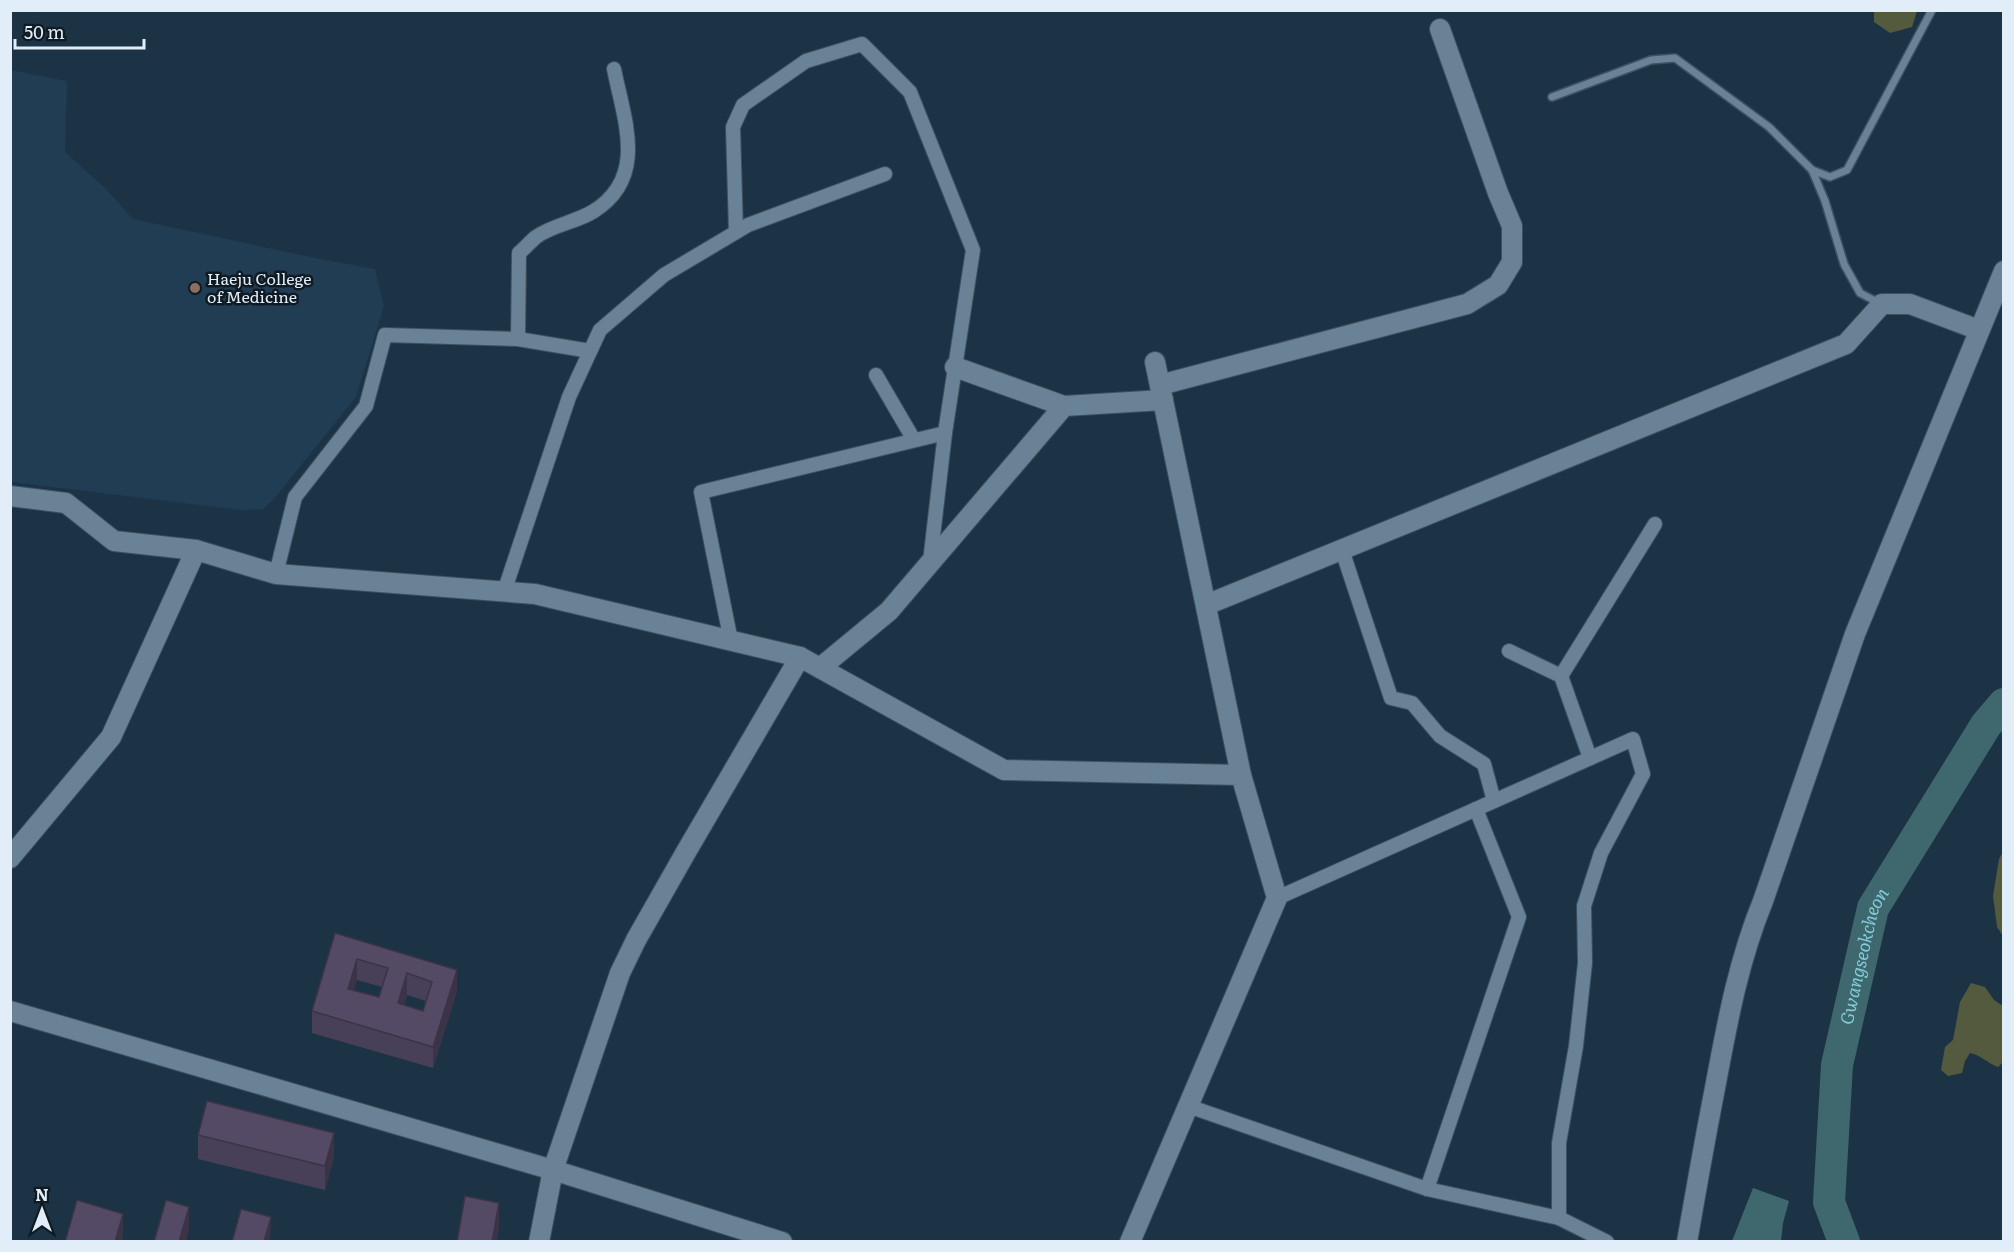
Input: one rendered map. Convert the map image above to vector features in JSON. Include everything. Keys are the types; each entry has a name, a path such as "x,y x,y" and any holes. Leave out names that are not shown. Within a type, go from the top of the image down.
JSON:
{"street":[{"path":"955,367 1064,406 1162,392 1467,304 1498,285 1512,262 1512,226 1498,193 1440,29"},
{"path":"736,232 733,127 743,105 806,61 861,44 910,92 973,250 945,433 930,562"},
{"path":"518,339 519,254 536,237 594,211 617,192 628,167 628,141 614,69"},
{"path":"504,592 569,397 600,330 664,275 748,225 885,174"},
{"path":"1687,1242 1727,1020 1749,935 1763,901 1855,634 2004,272"},
{"path":"1206,605 1846,344 1882,304 1910,304 1979,330"},
{"path":"276,574 296,497 366,406 385,335 518,339 590,351"},
{"path":"1130,1242 1277,898 1241,775 1155,362"},
{"path":"876,375 915,440"},
{"path":"820,668 889,611 1064,406"},
{"path":"731,641 701,492 945,433"},
{"path":"10,496 66,503 114,541 196,550 276,574 535,594 800,657 1004,770 1241,775"},
{"path":"1561,676 1655,524"},
{"path":"10,858 111,737 196,550"},
{"path":"1342,550 1391,698 1412,703 1440,736 1484,764 1494,801"},
{"path":"1509,651 1561,676 1590,758"},
{"path":"539,1242 553,1170 620,973 636,940 800,657"},
{"path":"1277,898 1633,739 1643,774 1600,853 1584,906 1585,963 1576,1046 1559,1143 1559,1218"},
{"path":"1427,1189 1519,917 1476,809"},
{"path":"10,1011 553,1170 782,1242"},
{"path":"1188,1106 1427,1189 1559,1218 1607,1242"}],"lane":[{"path":"1812,170 1830,177 1847,170 1932,10"},
{"path":"1552,98 1651,60 1675,58 1769,127 1812,170 1825,201 1844,264 1860,293 1882,304"}],"shaded area":[{"path":"1874,10 1917,11 1912,27 1890,33 1874,22"},
{"name":"Haeju College of Medicine","path":"11,70 67,81 65,152 106,189 133,219 375,269 384,306 356,397 273,500 263,509 241,510 11,482"},
{"path":"2003,852 2003,936 1997,927 1993,896 1999,859"},
{"path":"1971,983 1985,987 1994,1000 2003,1006 2003,1062 1998,1067 1970,1053 1962,1073 1948,1076 1941,1070 1945,1047 1953,1040 1960,1002"},
{"path":"1753,1188 1789,1201 1781,1241 1732,1241"}],"building":[{"path":"335,933 457,970 433,1047 312,1011","holes":["357,959 388,968 379,997 348,989","407,973 432,982 423,1011 398,1003"]},
{"path":"207,1101 334,1133 325,1166 198,1135"},
{"path":"465,1196 499,1203 492,1242 457,1242"},
{"path":"77,1200 123,1214 115,1242 65,1242"},
{"path":"166,1200 189,1207 179,1242 154,1242"},
{"path":"241,1209 271,1217 264,1242 232,1242"}],"waterway":[{"name":"Gwangseokcheon","path":"1844,1242 1829,1202 1837,1065 1873,908 1986,725 2004,704"}],"place":[{"name":"Haeju College of Medicine","path":"195,288"}]}
